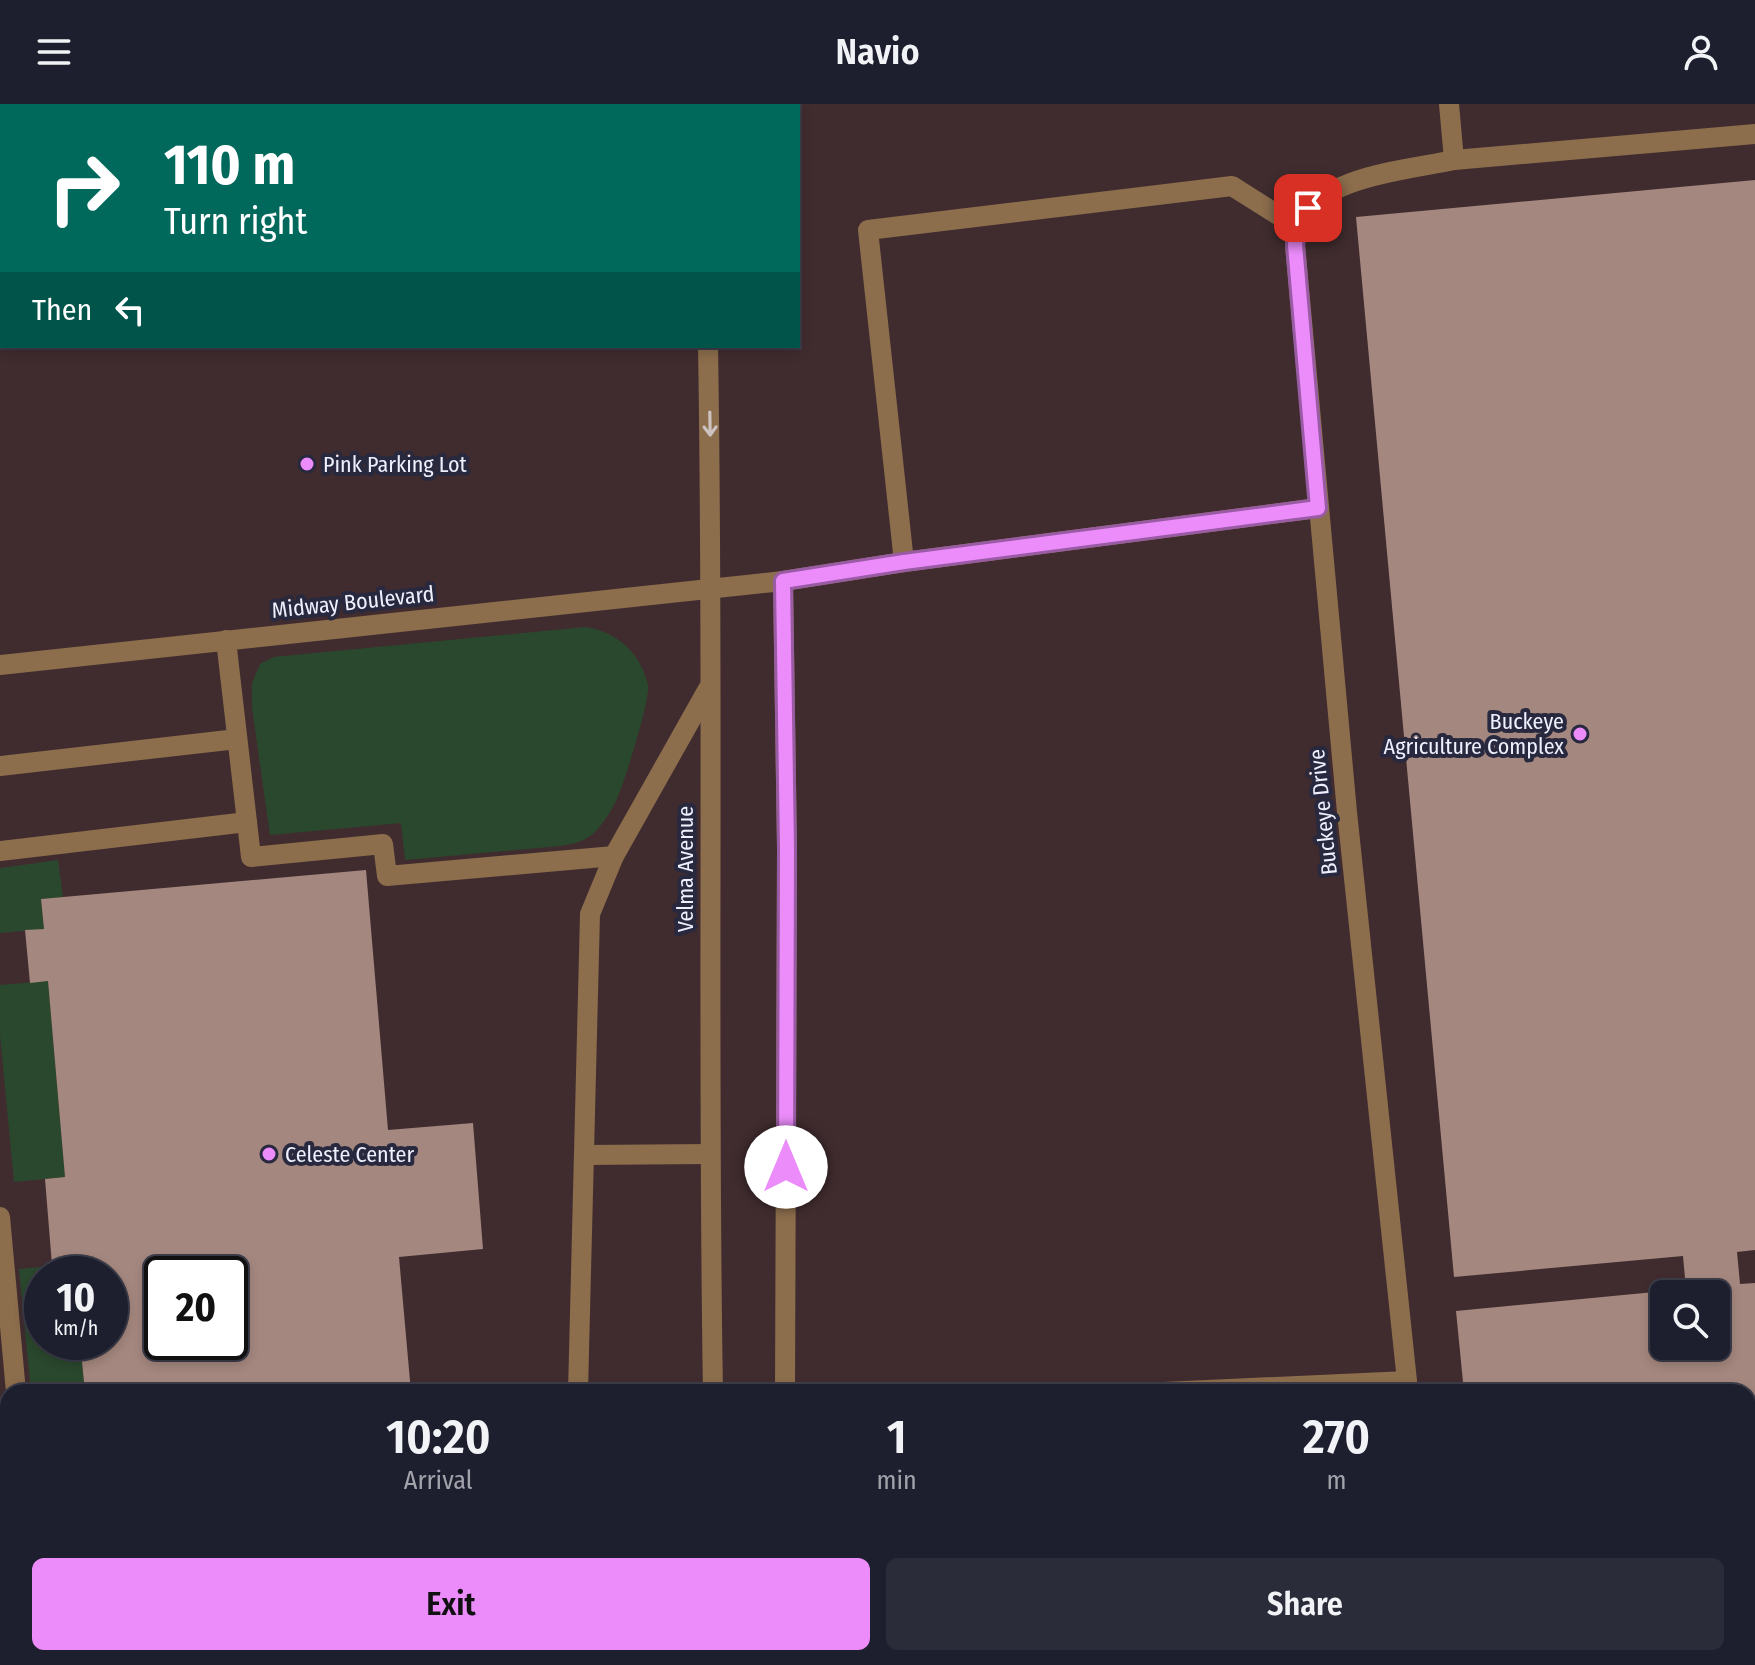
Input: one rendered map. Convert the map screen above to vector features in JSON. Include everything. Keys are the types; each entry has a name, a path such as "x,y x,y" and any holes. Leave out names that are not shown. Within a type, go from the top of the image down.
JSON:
{"street":[{"path":"1449,104 1454,160"},
{"path":"904,562 868,230 1232,186 1297,227 1308,208 1328,192 1353,182 1454,160 1755,134"},
{"name":"Buckeye Drive","path":"1297,227 1295,245 1347,812 1408,1384"},
{"name":"Velma Avenue","path":"708,348 711,588 709,1154 713,1384"},
{"name":"Midway Boulevard","path":"0,665 783,581 904,562 1318,508"},
{"path":"783,581 787,849 785,1384"},
{"path":"226,640 251,857 383,844 387,876 614,856"},
{"path":"578,1384 590,914 614,856 710,685"},
{"path":"0,766 237,739"},
{"path":"0,851 247,822"},
{"path":"584,1155 709,1154"},
{"path":"0,1217 15,1384"}],"shaded area":[{"path":"800,104 1755,104 1755,1384 0,1384 0,348 800,348"}],"green space":[{"path":"585,627 607,633 626,646 640,663 648,685 641,724 619,794 606,819 590,836 560,846 405,860 401,823 270,835 252,708 252,683 260,664 273,657"},
{"path":"58,860 63,897 41,899 44,929 0,933 0,868"},
{"path":"48,981 65,1177 14,1182 0,1035 0,985"},
{"path":"19,1269 24,1269 24,1320"},
{"path":"28,1360 82,1360 84,1384 30,1384"}],"building":[{"name":"Buckeye Agriculture Complex","path":"1755,180 1755,1250 1737,1252 1740,1284 1755,1283 1755,1384 1463,1384 1456,1311 1650,1292 1650,1360 1730,1360 1730,1280 1685,1280 1683,1256 1454,1277 1356,217"},
{"name":"Celeste Center","path":"366,870 388,1130 473,1123 483,1249 399,1257 410,1384 84,1384 82,1360 128,1360 128,1256 51,1256 45,1179 65,1177 48,981 30,983 25,930 44,929 41,899"}],"place":[{"name":"Pink Parking Lot","path":"307,464"},
{"name":"Buckeye Agriculture Complex","path":"1580,734"},
{"name":"Celeste Center","path":"269,1154"}],"route":[{"path":"786,1167 787,849 783,581 904,562 1318,508 1295,245 1297,227 1308,208"}]}
